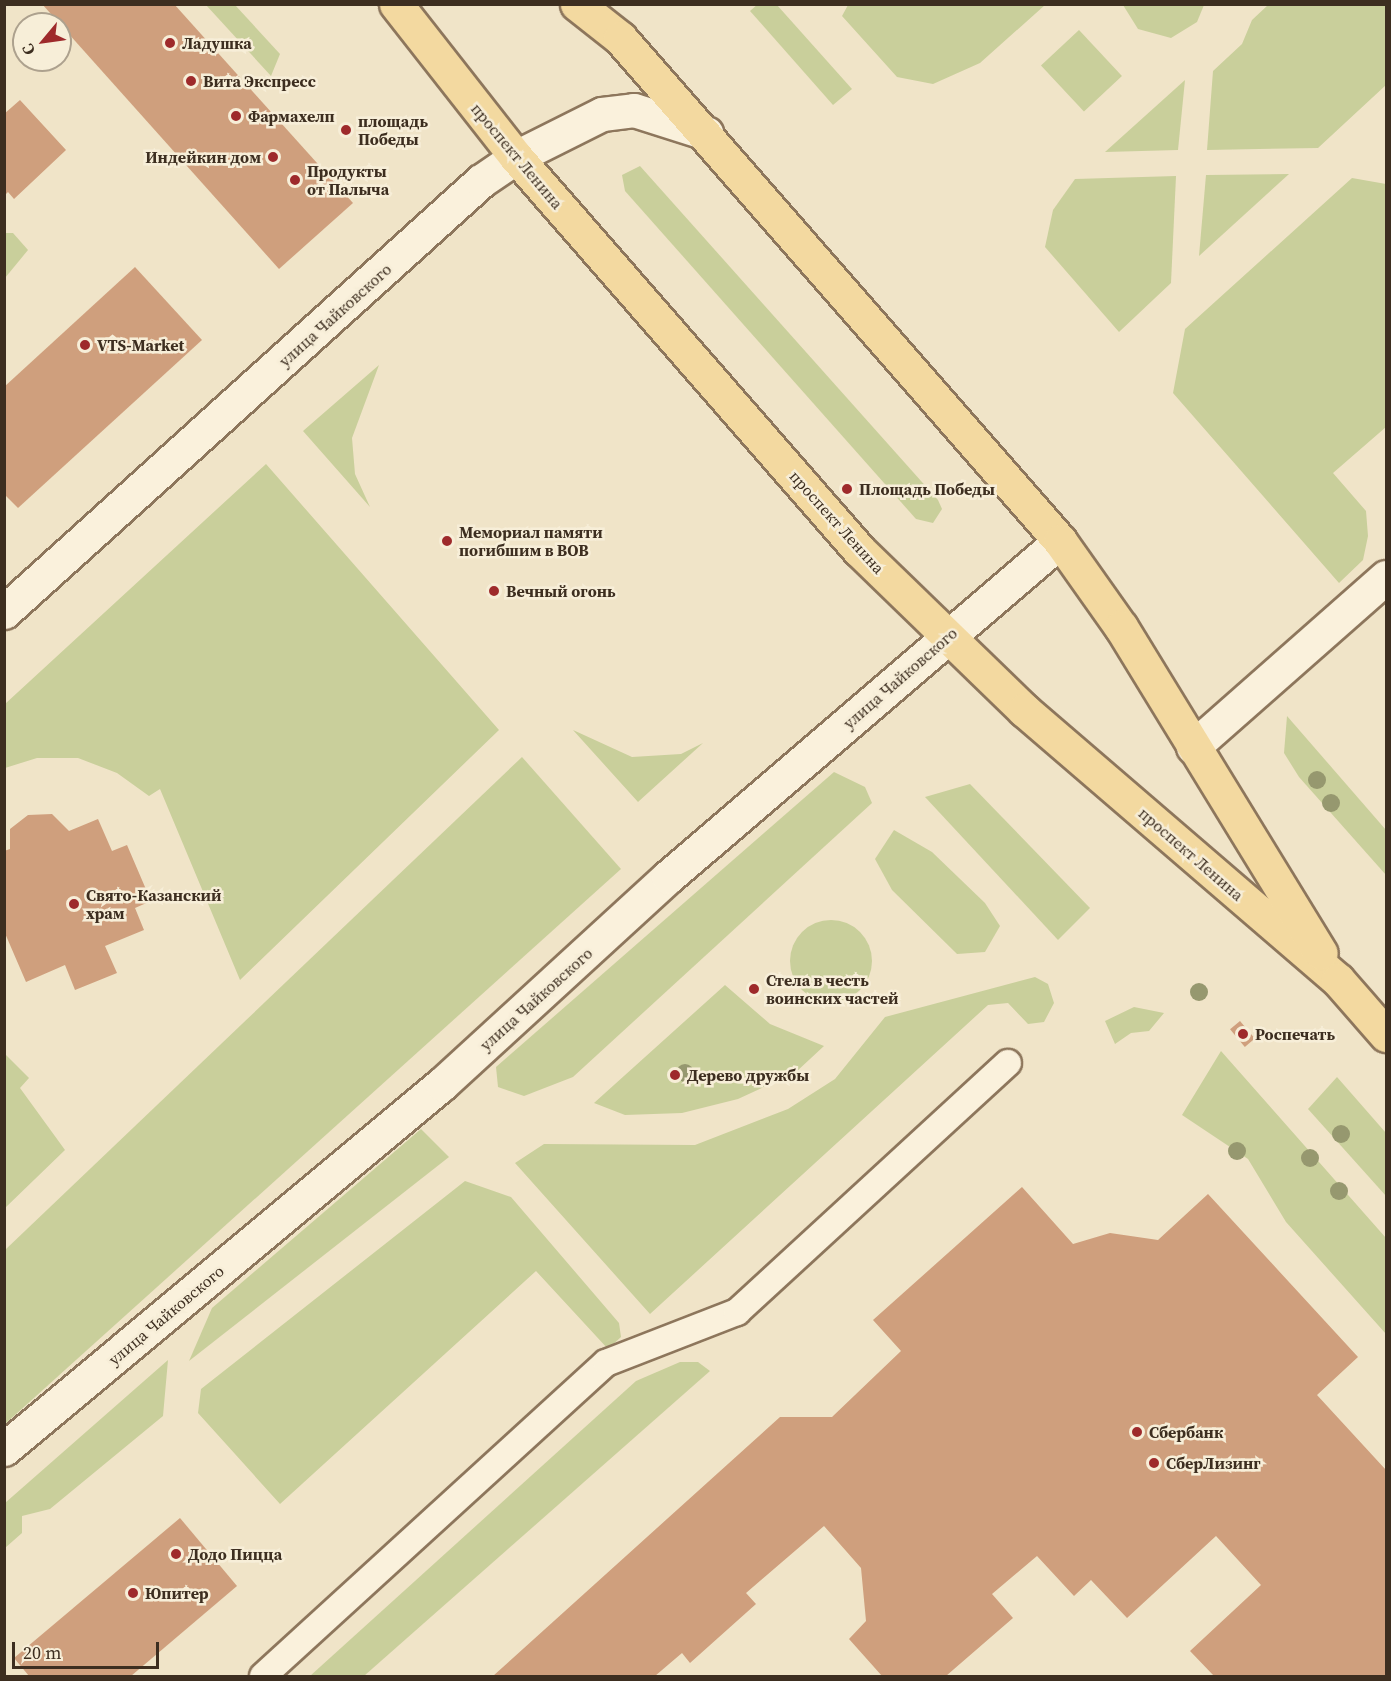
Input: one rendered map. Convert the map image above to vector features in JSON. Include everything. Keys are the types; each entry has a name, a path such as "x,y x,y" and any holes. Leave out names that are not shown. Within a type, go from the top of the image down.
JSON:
{"main road":[{"name":"проспект Ленина","path":"396,4 516,157 859,550 946,637 1024,710 1338,980 1386,1035"},
{"name":"проспект Ленина","path":"577,4 620,38 706,133 1060,541 1121,627 1338,980"},
{"name":"улица Чайковского","path":"4,612 481,181 516,157 602,114 624,111 634,110 706,133"},
{"name":"улица Чайковского","path":"4,1449 442,1084 668,878 1060,541"},
{"path":"1193,747 1377,586"}],"lane":[{"path":"263,1677 606,1363 736,1312 1008,1063"}],"green space":[{"path":"758,4 777,5 852,89 833,105 750,11"},
{"path":"848,4 1045,5 980,63 933,84 897,77 842,16"},
{"path":"206,5 235,5 280,54 271,76"},
{"path":"1123,5 1204,5 1197,22 1171,38 1138,29"},
{"path":"1268,5 1386,5 1386,85 1318,148 1207,150 1213,71 1242,44 1252,20"},
{"path":"1079,30 1122,76 1084,112 1041,65"},
{"path":"1185,80 1178,150 1105,152"},
{"path":"640,166 938,500 942,509 933,523 916,519 625,191 622,175"},
{"path":"1289,174 1199,256 1206,175"},
{"path":"1176,176 1171,283 1119,332 1045,247 1053,210 1075,179"},
{"path":"1352,178 1386,184 1386,427 1333,473 1366,511 1368,536 1363,560 1339,583 1173,393 1185,329"},
{"path":"5,233 13,233 28,250 5,278"},
{"path":"379,365 352,438 355,474 370,507 303,431"},
{"path":"266,464 499,730 240,980 160,789 149,796 117,773 78,758 37,758 5,768 5,704"},
{"path":"1287,716 1386,830 1386,875 1299,777 1284,753"},
{"path":"573,730 632,757 681,754 703,743 638,802"},
{"path":"522,757 621,869 5,1424 5,1250"},
{"path":"834,772 865,787 872,803 573,1077 524,1096 498,1087 496,1067"},
{"path":"970,784 1090,908 1058,940 925,797"},
{"path":"894,830 932,852 985,903 1000,926 985,952 957,954 892,890 875,859"},
{"path":"831,920 847,923 860,932 869,945 872,961 869,977 860,990 847,999 831,1002 815,999 802,990 793,977 790,961 793,945 802,932 815,923"},
{"path":"1035,977 1048,984 1054,1003 1044,1022 1028,1024 1008,1003 988,1005 650,1314 515,1163 544,1144 695,1145 788,1109 835,1079 885,1017"},
{"path":"725,985 770,1024 824,1046 796,1072 738,1099 682,1113 625,1115 594,1103"},
{"path":"1134,1007 1164,1013 1149,1031 1131,1033 1115,1044 1105,1021"},
{"path":"1221,1051 1386,1238 1386,1334 1286,1222 1248,1159 1182,1115"},
{"path":"5,1054 29,1078 20,1088 65,1150 5,1208"},
{"path":"1337,1077 1386,1133 1386,1196 1308,1109"},
{"path":"421,1129 449,1157 189,1361 212,1308"},
{"path":"465,1181 511,1197 619,1323 621,1337 608,1349 536,1271 280,1504 198,1413 201,1389"},
{"path":"168,1360 163,1416 50,1509 22,1516 22,1533 5,1548 5,1503"},
{"path":"680,1362 698,1362 710,1371 364,1676 310,1676 636,1381"}],"building":[{"path":"42,4 174,4 353,203 279,269 72,38 72,12 49,12"},
{"path":"20,100 66,150 14,199 8,192 4,196 4,114"},
{"path":"135,267 202,340 18,508 4,494 4,387"},
{"name":"Свято-Казанский храм","path":"52,814 69,831 98,819 112,851 127,845 151,901 135,908 144,930 105,946 117,973 75,990 65,965 26,982 4,931 4,851 10,849 10,829 28,815"},
{"name":"Роспечать","path":"1240,1021 1255,1039 1245,1047 1230,1029"},
{"name":"Сбербанк","path":"1022,1187 1073,1244 1110,1233 1158,1240 1208,1194 1358,1357 1317,1395 1386,1470 1386,1676 1214,1676 1190,1651 1261,1585 1216,1536 1127,1618 1091,1580 1074,1596 1037,1556 992,1594 1013,1618 946,1676 882,1676 849,1639 866,1621 861,1568 824,1526 746,1593 756,1604 690,1663 682,1653 655,1676 493,1676 780,1417 832,1417 901,1351 873,1320"},
{"path":"180,1518 237,1586 131,1676 29,1676 14,1658"}],"place":[{"name":"Ладушка","path":"170,43"},
{"name":"Вита Экспресс","path":"191,81"},
{"name":"Фармахелп","path":"236,116"},
{"name":"площадь Победы","path":"346,130"},
{"name":"Индейкин дом","path":"273,157"},
{"name":"Продукты от Палыча","path":"295,180"},
{"name":"VTS-Market","path":"85,345"},
{"name":"Площадь Победы","path":"847,489"},
{"name":"Мемориал памяти погибшим в ВОВ","path":"447,541"},
{"name":"Вечный огонь","path":"494,591"},
{"name":"Свято-Казанский храм","path":"74,904"},
{"name":"Стела в честь воинских частей","path":"754,989"},
{"name":"Роспечать","path":"1243,1034"},
{"name":"Дерево дружбы","path":"675,1075"},
{"name":"Сбербанк","path":"1137,1432"},
{"name":"СберЛизинг","path":"1154,1463"},
{"name":"Додо Пицца","path":"176,1554"},
{"name":"Юпитер","path":"133,1593"}]}
